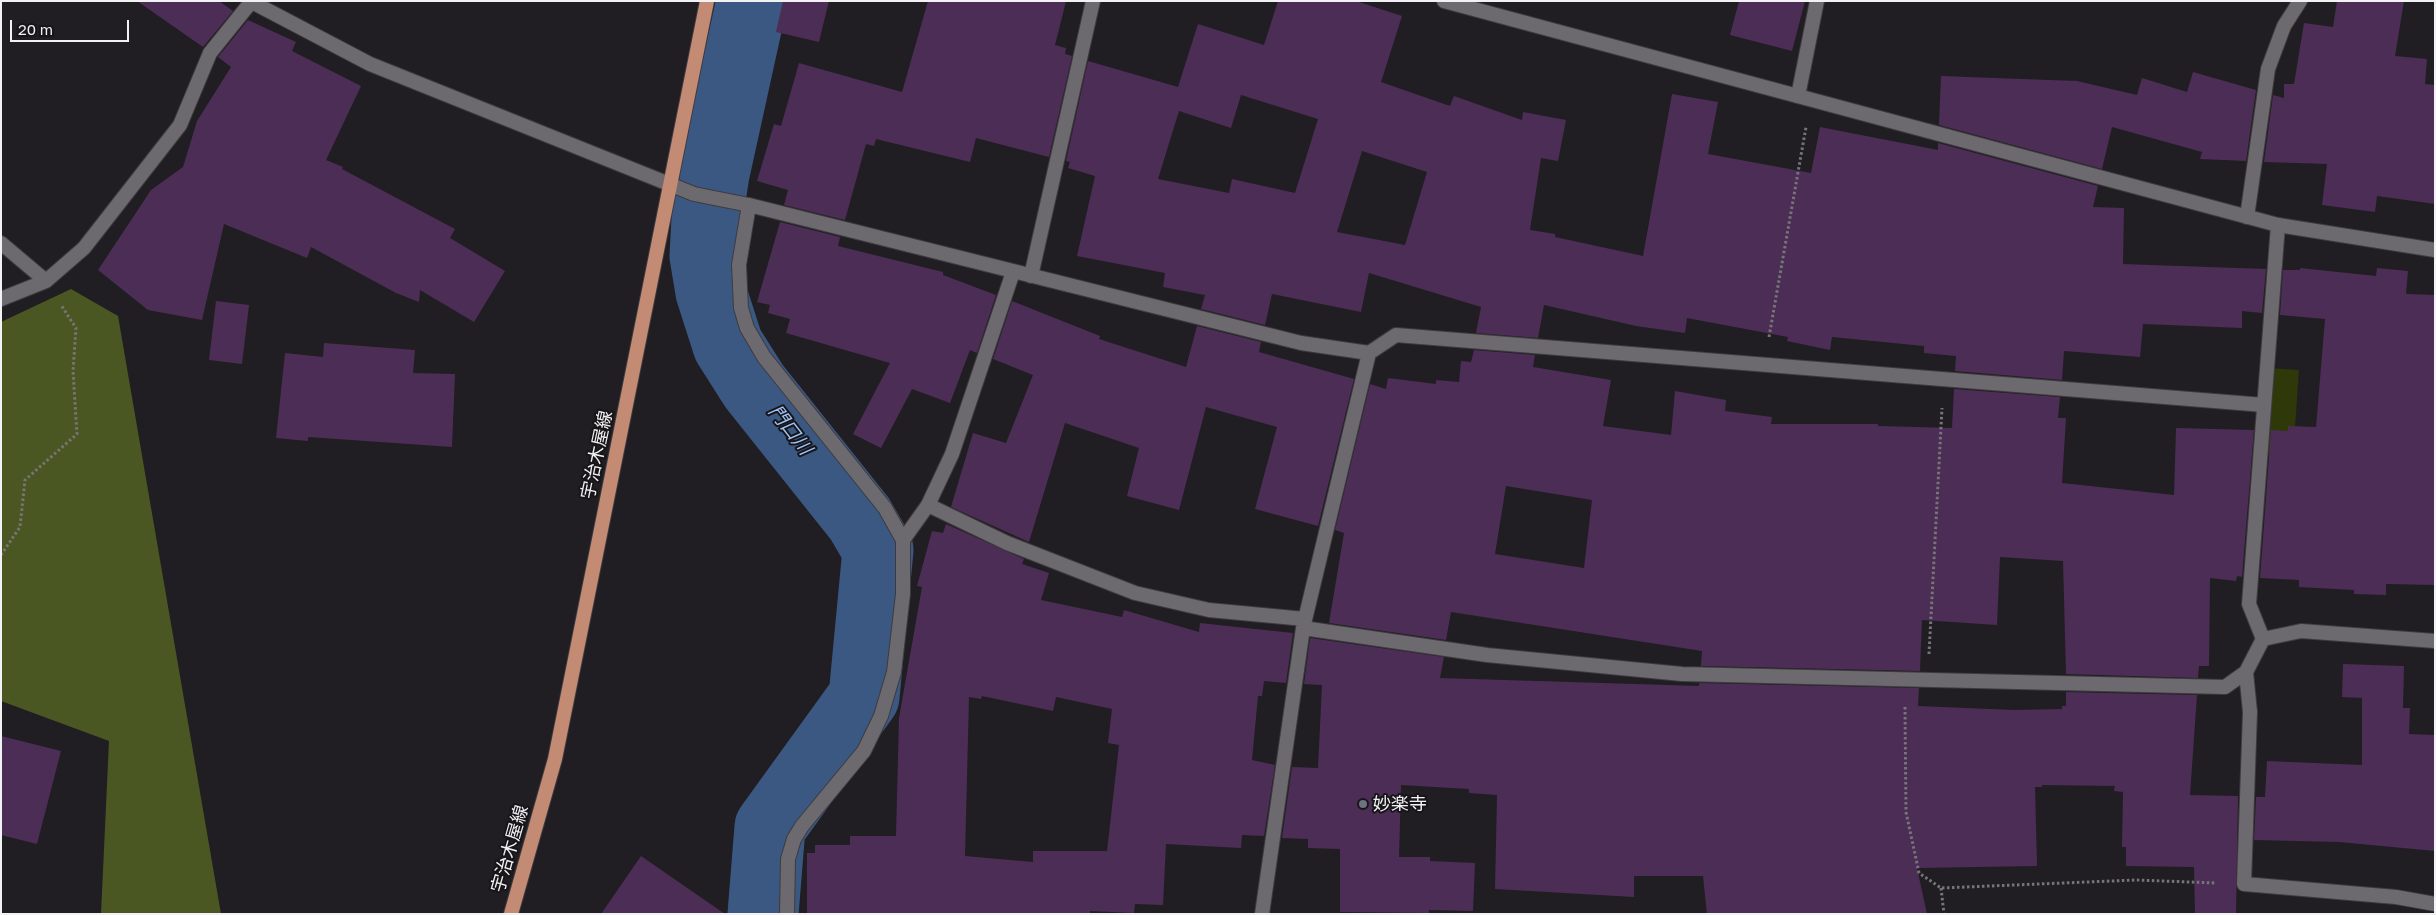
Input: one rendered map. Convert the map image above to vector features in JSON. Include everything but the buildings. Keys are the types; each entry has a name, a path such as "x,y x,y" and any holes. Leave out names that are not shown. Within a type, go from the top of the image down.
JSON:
{"main road":[{"name":"宇治木屋線","path":"511,914 555,758 708,1"}],"street":[{"path":"1031,276 1093,1"},
{"path":"1444,1 2278,225 2435,250"},
{"path":"1804,98 1817,1"},
{"path":"2247,217 2268,69 2284,26 2300,1"},
{"path":"1,300 46,281 84,248 180,125 210,53 250,2 370,64 698,194 1301,343 1368,353 1396,336 2264,405"},
{"path":"743,204 739,265 740,308 747,328 764,357 885,508 903,540 903,594 894,672 881,716 864,751 794,839 788,859 787,914"},
{"path":"928,506 1007,543 1135,593 1209,610 1304,623 1487,655 1682,674 2225,687 2246,672 2263,639 2249,604 2278,225"},
{"path":"1,243 46,281"},
{"path":"903,540 928,506 952,454 1013,272"},
{"path":"1262,914 1304,623 1368,353"},
{"path":"2263,639 2301,631 2435,642"},
{"path":"2246,672 2250,712 2244,884 2396,897 2435,904"}],"path":[{"path":"1764,365 1804,98"},
{"path":"1,555 20,526 25,480 77,434 73,371 76,328 46,281"},
{"path":"1928,681 1944,380"},
{"path":"1905,680 1906,812 1919,873 1941,888 2136,880 2244,884"},
{"path":"1941,888 1944,914"}],"green space":[{"path":"71,289 118,316 221,914 101,914 109,741 1,701 1,322"},
{"path":"2268,368 2299,370 2293,457 2261,453"}],"waterway":[{"name":"門口川","path":"752,1 714,174 707,218 705,256 711,292 728,345 754,386 860,519 878,550 864,697 770,827 763,914"}],"place":[{"name":"妙楽寺","path":"1363,804"}]}
